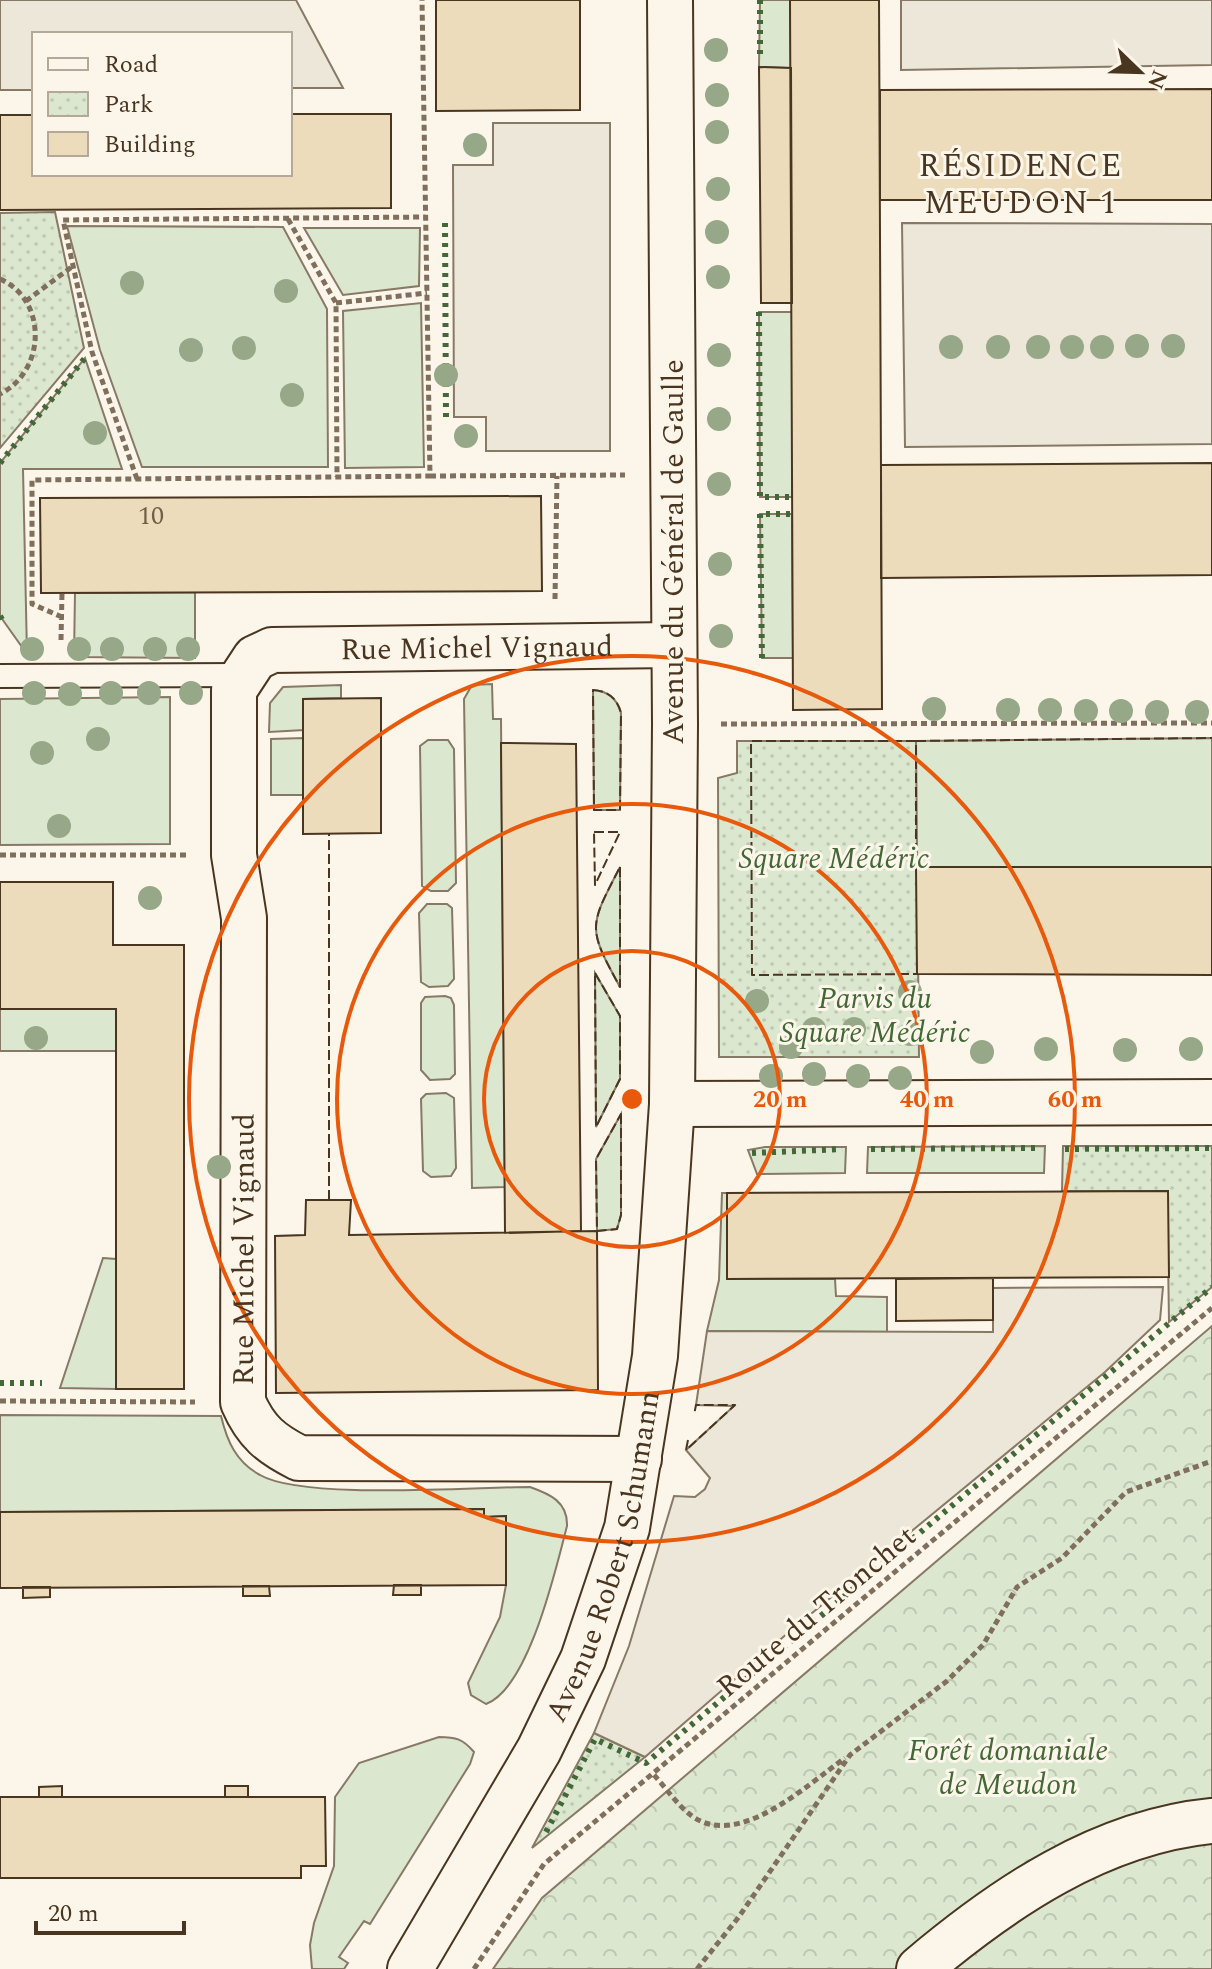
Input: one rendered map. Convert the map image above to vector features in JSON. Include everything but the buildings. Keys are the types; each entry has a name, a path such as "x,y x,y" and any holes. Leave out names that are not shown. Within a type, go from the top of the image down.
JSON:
{"street":[{"name":"Avenue du Général de Gaulle","path":"670,0 675,724 672,1104"},
{"name":"Rue Michel Vignaud","path":"639,1459 299,1458 270,1443 253,1425 243,1402 244,918 234,855 234,690 255,658 272,650 674,645"},
{"path":"672,1104 1212,1102"},
{"name":"Avenue Robert Schumann","path":"410,1969 539,1750 583,1659 627,1528 655,1356 672,1104"},
{"path":"919,1969 968,1928 1086,1856 1147,1833 1212,1821"}],"lane":[{"path":"0,676 241,675"}],"path":[{"path":"422,0 430,476"},
{"path":"137,479 92,352 63,220 425,217"},
{"path":"288,218 336,303 337,477"},
{"path":"25,302 73,266"},
{"path":"0,279 25,302 33,314 36,334 33,356 24,375 0,394"},
{"path":"336,303 427,293"},
{"path":"62,593 62,617 32,604 32,480 673,475"},
{"path":"555,647 557,476"},
{"path":"675,724 1212,723"},
{"path":"0,855 234,855"},
{"name":"Route du Tronchet","path":"474,1969 544,1864 1212,1308"},
{"path":"0,1401 243,1402"},
{"path":"654,1775 693,1817 724,1827 759,1818 850,1755 947,1681 983,1645 1017,1587 1062,1558 1126,1492 1212,1461"},
{"path":"697,1969 738,1918 850,1755"}],"green space":[{"path":"760,0 790,0 791,68 759,67"},
{"path":"55,212 84,348 0,448 0,213"},
{"path":"67,226 283,227 327,309 328,467 142,467 100,350"},
{"path":"304,228 420,228 419,286 343,295"},
{"path":"421,303 424,467 345,468 343,311"},
{"path":"759,312 792,312 792,497 760,497"},
{"path":"85,358 122,469 23,469 27,654 0,616 0,463"},
{"path":"760,514 792,514 793,658 762,658"},
{"path":"195,592 195,658 74,657 75,593"},
{"path":"492,684 493,719 501,719 505,1187 472,1188 464,699 472,685"},
{"path":"341,685 341,698 303,699 304,730 269,732 270,703 283,687"},
{"path":"593,690 611,696 621,713 620,810 594,810"},
{"path":"170,697 170,844 0,845 0,699"},
{"path":"304,738 304,795 271,795 271,739"},
{"path":"1212,738 1212,867 916,867 916,741"},
{"path":"428,740 448,740 454,749 456,883 448,891 431,891 422,886 420,746"},
{"name":"Square Médéric","path":"737,741 916,741 919,1057 719,1057 718,778 737,773"},
{"path":"620,867 620,987 602,951 596,927 602,903"},
{"path":"427,904 447,904 452,908 454,979 448,986 429,987 421,982 419,913"},
{"path":"595,973 620,1016 620,1079 596,1127"},
{"path":"425,997 451,998 454,1005 455,1074 450,1079 430,1080 421,1070 421,1003"},
{"path":"0,1009 116,1009 116,1051 0,1051"},
{"path":"446,1093 454,1098 456,1168 451,1176 431,1177 423,1171 421,1099 426,1094"},
{"path":"621,1114 621,1215 617,1229 597,1231 596,1159"},
{"path":"1045,1146 1044,1173 867,1173 868,1147"},
{"path":"1063,1146 1212,1146 1212,1287 1169,1322 1167,1191 1062,1191"},
{"path":"765,1147 846,1147 845,1173 757,1174 748,1150"},
{"path":"722,1193 727,1193 727,1279 835,1279 836,1296 887,1297 887,1332 707,1331 719,1280"},
{"path":"103,1258 116,1259 116,1389 60,1388"},
{"name":"Forêt domaniale de Meudon","path":"1212,1326 1212,1969 493,1969 542,1898"},
{"path":"0,1415 221,1416 230,1442 245,1464 260,1475 282,1483 349,1490 530,1487 544,1493 561,1505 567,1526 548,1597 528,1652 501,1693 486,1704 471,1695 468,1683 500,1617 506,1585 506,1516 484,1517 484,1509 0,1512"},
{"path":"594,1733 645,1757 532,1848"},
{"path":"439,1737 455,1738 466,1744 474,1752 470,1764 370,1924 364,1921 339,1957 348,1963 344,1969 312,1969 310,1945 314,1923 334,1866 335,1797 359,1763"}],"shaded area":[{"path":"0,0 296,0 343,88 292,88 292,32 32,32 32,90 0,90"},
{"path":"901,0 1212,0 1212,65 901,70"},
{"path":"493,123 610,123 610,451 486,451 486,417 454,417 453,165 493,165"},
{"path":"902,223 1212,224 1212,444 905,447"},
{"path":"1163,1287 1160,1320 1105,1372 789,1632 645,1757 594,1733 629,1646 674,1496 695,1497 705,1489 710,1478 686,1450 734,1406 696,1405 707,1331 993,1332 993,1288"}],"hedge":[{"path":"760,0 760,56"},
{"path":"445,223 446,419"},
{"path":"759,312 760,497 792,497"},
{"path":"0,463 85,358"},
{"path":"762,658 760,514 792,514"},
{"path":"0,616 4,623"},
{"path":"871,1149 1041,1148"},
{"path":"1065,1149 1212,1148"},
{"path":"752,1153 842,1149"},
{"path":"546,1832 595,1739 646,1763 1212,1287"},
{"path":"0,1383 42,1383"}],"fence":[{"path":"593,690 611,696 621,713 620,810 594,810 593,690"},
{"path":"916,867 916,741 1212,738"},
{"path":"916,741 751,741 752,975 917,974"},
{"path":"594,832 620,832 595,885 594,832"},
{"path":"329,834 329,1200"},
{"path":"620,867 620,987 602,951 596,927 602,903 620,867"},
{"path":"595,973 620,1016 620,1079 596,1127 595,973"},
{"path":"621,1114 621,1215 617,1229 597,1231 596,1159 621,1114"},
{"path":"688,1440 686,1450 735,1405 696,1405 694,1415"}],"district":[{"name":"RÉSIDENCE MEUDON 1","path":"1021,184"}],"park label":[{"name":"Parvis du Square Médéric","path":"875,1015"}]}
